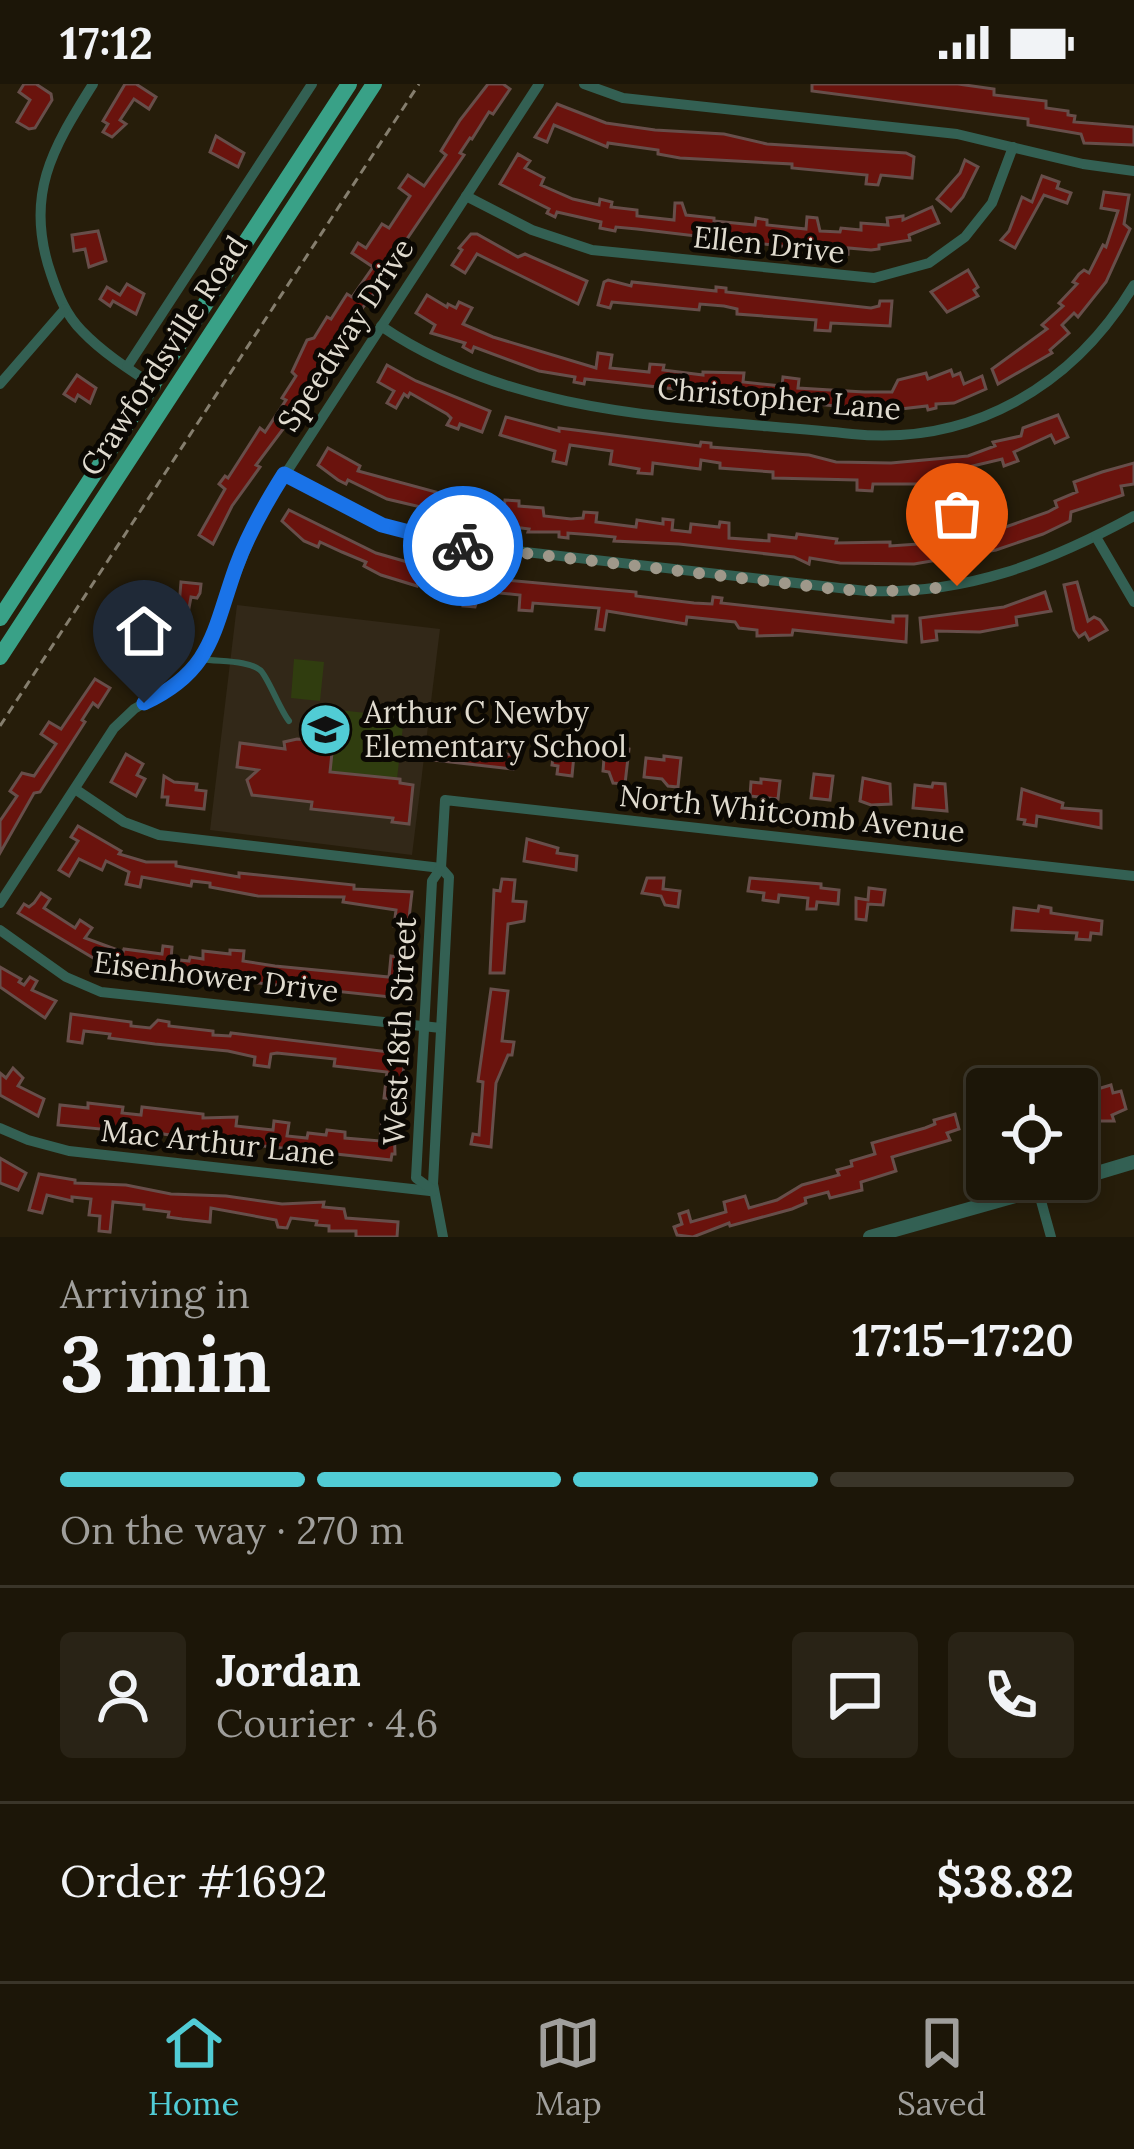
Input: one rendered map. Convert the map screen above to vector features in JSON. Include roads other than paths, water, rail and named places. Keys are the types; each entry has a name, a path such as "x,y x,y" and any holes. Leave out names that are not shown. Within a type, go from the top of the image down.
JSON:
{"main road":[{"name":"Crawfordsville Road","path":"0,618 349,84"},
{"name":"Crawfordsville Road","path":"0,657 374,84"}],"street":[{"path":"93,84 53,151 43,184 42,245 65,310 83,332 169,397"},
{"name":"Crawfordsville Road","path":"127,368 312,84"},
{"name":"Speedway Drive","path":"0,903 123,719 178,684 202,659 248,537 284,474 539,84"},
{"path":"584,84 623,98 957,134 1134,171"},
{"name":"Ellen Drive","path":"466,196 532,230 592,250 874,278 929,262 964,237 994,198 1013,147"},
{"name":"Christopher Lane","path":"381,326 457,369 550,400 782,427 898,435 977,420 1040,389 1094,343 1134,285"},
{"path":"0,384 65,310"},
{"path":"284,474 366,519 438,542 844,590 903,591 979,582 1040,563 1134,516"},
{"path":"1096,537 1134,602"},
{"path":"75,789 124,822 164,836 441,868"},
{"name":"West 18th Street","path":"434,1191 416,1178 431,881 441,868 446,800"},
{"name":"North Whitcomb Avenue","path":"446,800 1134,876"},
{"name":"West 18th Street","path":"441,868 449,877 434,1191 443,1237"},
{"name":"Eisenhower Drive","path":"0,931 66,977 101,992 441,1028"},
{"name":"Mac Arthur Lane","path":"0,1128 69,1151 434,1191"},
{"path":"1098,1173 1134,1162"},
{"path":"870,1237 1002,1200"},
{"path":"1041,1200 1051,1237"}],"lane":[{"path":"202,659 257,668 289,721"}],"place":[{"name":"Arthur C Newby Elementary School","path":"325,730"}]}
